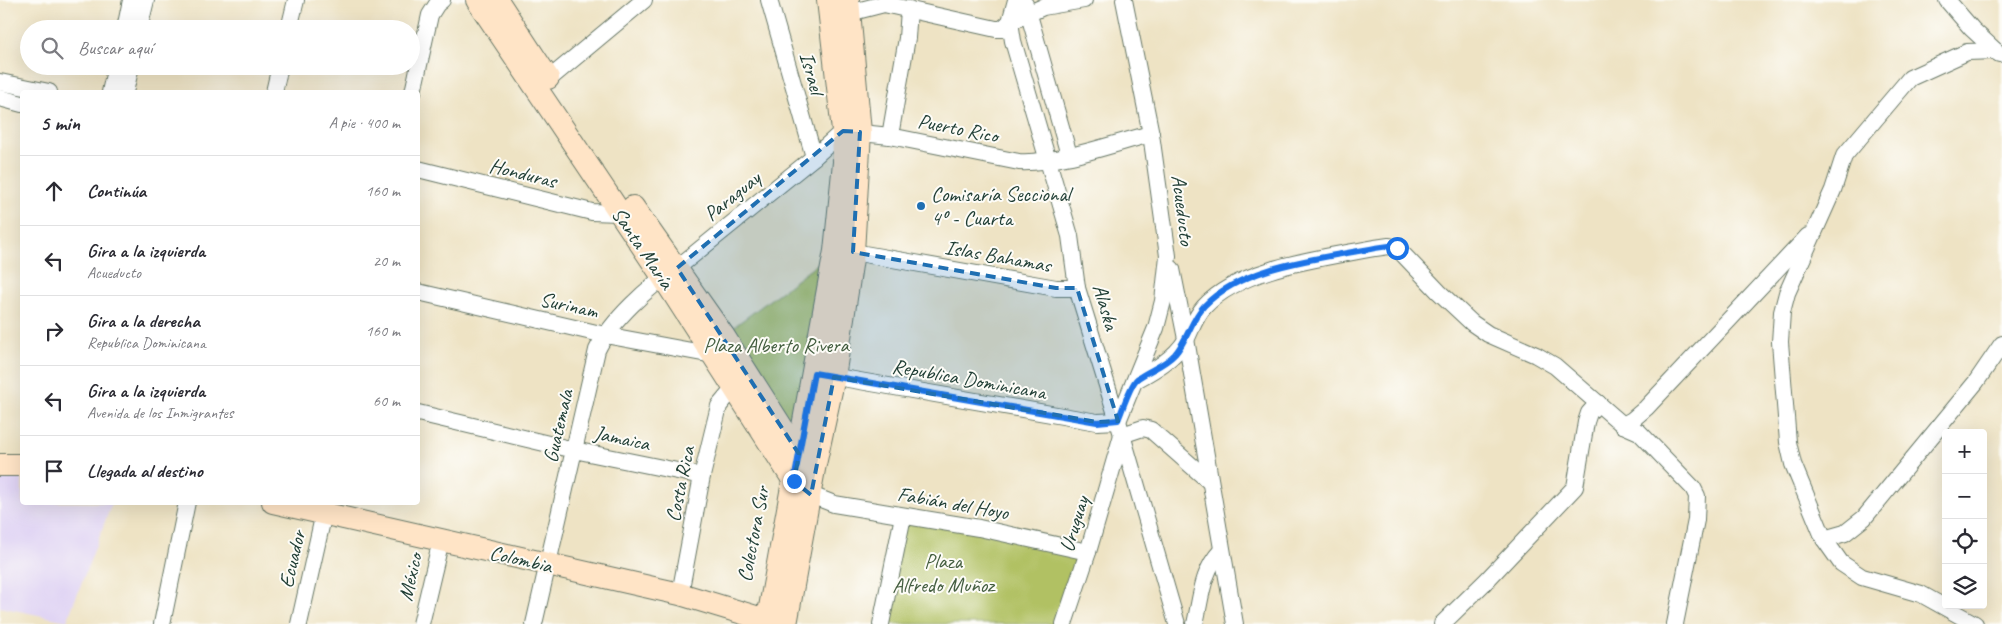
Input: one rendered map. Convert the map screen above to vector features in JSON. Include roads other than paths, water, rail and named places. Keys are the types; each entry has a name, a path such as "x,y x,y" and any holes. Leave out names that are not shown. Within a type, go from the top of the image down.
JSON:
{"street":[{"path":"127,20 131,0"},
{"path":"141,20 146,0"},
{"path":"291,20 296,0"},
{"path":"420,60 430,15 442,0"},
{"name":"Santa María","path":"477,0 542,83 607,171 670,273 713,355 776,452 802,488"},
{"name":"Santa María","path":"497,0 542,83 619,213 723,335 806,462"},
{"path":"542,83 644,0"},
{"name":"Israel","path":"769,0 814,157"},
{"path":"824,375 844,162 852,132 828,0"},
{"name":"Alaska","path":"1016,0 1010,22 1013,41 1070,236 1077,288 1177,624"},
{"path":"769,622 802,488 824,375 853,252 848,7 884,2 996,30 1002,29 1026,7 1043,7 1084,0"},
{"name":"Acueducto","path":"1120,428 1156,328 1163,301 1167,245 1151,134 1124,0"},
{"path":"1947,0 1972,29 1999,54"},
{"path":"1026,7 1069,155"},
{"path":"890,136 907,38 909,9"},
{"path":"1975,624 1921,594 1862,577 1842,563 1824,539 1793,464 1788,442 1780,342 1782,312 1787,293 1833,190 1844,156 1910,78 1966,52 1999,54"},
{"path":"110,90 114,75"},
{"path":"125,90 129,75"},
{"path":"274,90 278,75"},
{"path":"413,90 417,75"},
{"path":"0,82 39,90"},
{"path":"0,98 20,103"},
{"name":"Paraguay","path":"670,273 814,157 852,132"},
{"name":"Puerto Rico","path":"852,132 890,136 1019,162 1047,160 1151,134"},
{"name":"Honduras","path":"420,169 592,212 619,213"},
{"path":"1623,425 1646,408 1818,225"},
{"path":"1167,245 1186,340 1235,624"},
{"path":"1136,380 1171,358 1186,340 1195,318 1204,306 1227,288 1250,277 1287,266 1389,246 1397,248 1472,323 1488,334 1547,361 1623,425 1639,432 1693,488 1698,496 1696,520 1675,624"},
{"name":"Islas Bahamas","path":"853,252 1056,288 1077,288"},
{"name":"Guatemala","path":"534,624 597,350 605,335 670,273"},
{"name":"Surinam","path":"420,292 605,335 713,355"},
{"path":"1824,539 1845,533 1864,518 1976,382 2002,344"},
{"name":"Republica Dominicana","path":"824,375 1097,422 1120,428 1151,430 1210,482"},
{"name":"Costa Rica","path":"680,594 702,476 719,406 734,388"},
{"path":"1442,624 1486,581 1575,487 1586,422 1589,413 1598,404"},
{"name":"Jamaica","path":"420,413 574,450 702,476"},
{"name":"Uruguay","path":"1064,624 1088,552 1120,428"},
{"name":"Colectora Sur","path":"769,622 785,475 776,452"},
{"path":"0,465 20,465"},
{"name":"Fabián del Hoyo","path":"802,488 834,504 979,528 1088,552"},
{"path":"162,624 186,505"},
{"name":"Colombia","path":"299,505 325,508 441,540 680,594 769,622"},
{"name":"Ecuador","path":"299,624 325,508"},
{"path":"881,624 903,516"},
{"name":"México","path":"421,624 441,540"},
{"path":"1195,624 1206,572 1221,551"}],"place":[{"name":"Comisaría Seccional 4º - Cuarta","path":"921,206"}],"park label":[{"name":"Plaza Alberto Rivera","path":"776,345"},
{"name":"Plaza Alfredo Muñoz","path":"943,573"}]}
